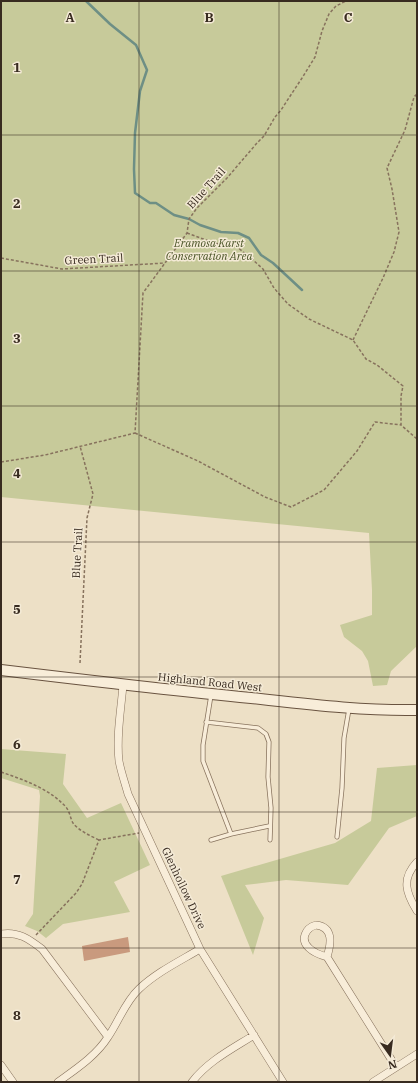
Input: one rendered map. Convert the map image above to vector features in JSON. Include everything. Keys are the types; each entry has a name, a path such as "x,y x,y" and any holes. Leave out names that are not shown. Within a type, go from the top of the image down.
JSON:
{"street":[{"name":"Highland Road West","path":"1,670 211,695 384,711 417,710"},
{"name":"Glenhollow Drive","path":"123,685 119,729 119,760 128,794 200,949 283,1082"},
{"path":"417,862 410,869 407,888 409,898 417,911"},
{"path":"327,957 330,948 329,934 324,927 316,925 312,926 305,932 304,941 306,945 317,954 327,957 396,1067"},
{"path":"1,934 8,933 21,935 42,949 108,1038"},
{"path":"58,1082 92,1056 108,1038 130,1000 139,989 155,977 200,949"},
{"path":"192,1082 199,1073 216,1058 254,1035"},
{"path":"373,1082 417,1054"},
{"path":"1,1065 13,1082"}],"lane":[{"path":"211,695 202,752 203,761 231,834"},
{"path":"337,837 342,788 344,738 349,708"},
{"path":"206,722 258,728 266,734 269,742 268,777 271,808 269,826 270,840"},
{"path":"211,840 269,826"}],"path":[{"name":"Blue Trail","path":"135,433 143,293 187,232 189,219 197,208 227,178 264,136 315,57 322,31 329,14 336,6 346,1"},
{"path":"353,340 394,252 399,232 387,168 405,130 414,97 417,94"},
{"path":"187,232 214,243 237,248 263,269 274,288 288,304 309,319 353,340 366,359 377,365 403,386 401,396 401,425"},
{"name":"Green Trail","path":"1,258 62,269 165,263"},
{"path":"1,462 45,455 135,433 198,461 265,497 291,507 324,490 357,451 375,422 401,425 417,439"},
{"name":"Blue Trail","path":"80,446 93,494 87,518 80,663"},
{"path":"1,772 34,784 58,800 67,808 73,823 99,840 146,832"},
{"path":"30,940 76,893 82,884 99,840"}],"green space":[{"name":"Eramosa Karst Conservation Area","path":"1,1 417,1 417,646 391,671 387,685 373,686 368,661 362,651 344,637 340,625 372,615 369,533 1,497"},
{"path":"1,749 66,754 63,784 87,818 121,803 150,865 114,882 130,912 63,924 46,938 37,931 25,926 33,914 40,796 39,790 1,778"},
{"path":"417,765 417,816 389,828 348,885 286,880 245,885 264,918 253,955 221,876 335,843 371,821 377,768"}],"building":[{"path":"128,937 130,952 84,961 82,946"}],"waterway":[{"path":"86,1 110,24 136,45 147,70 140,91 135,133 135,193 150,203 156,203 174,215 189,219 200,225 221,232 238,233 249,238 261,255 273,263 302,290"}]}
